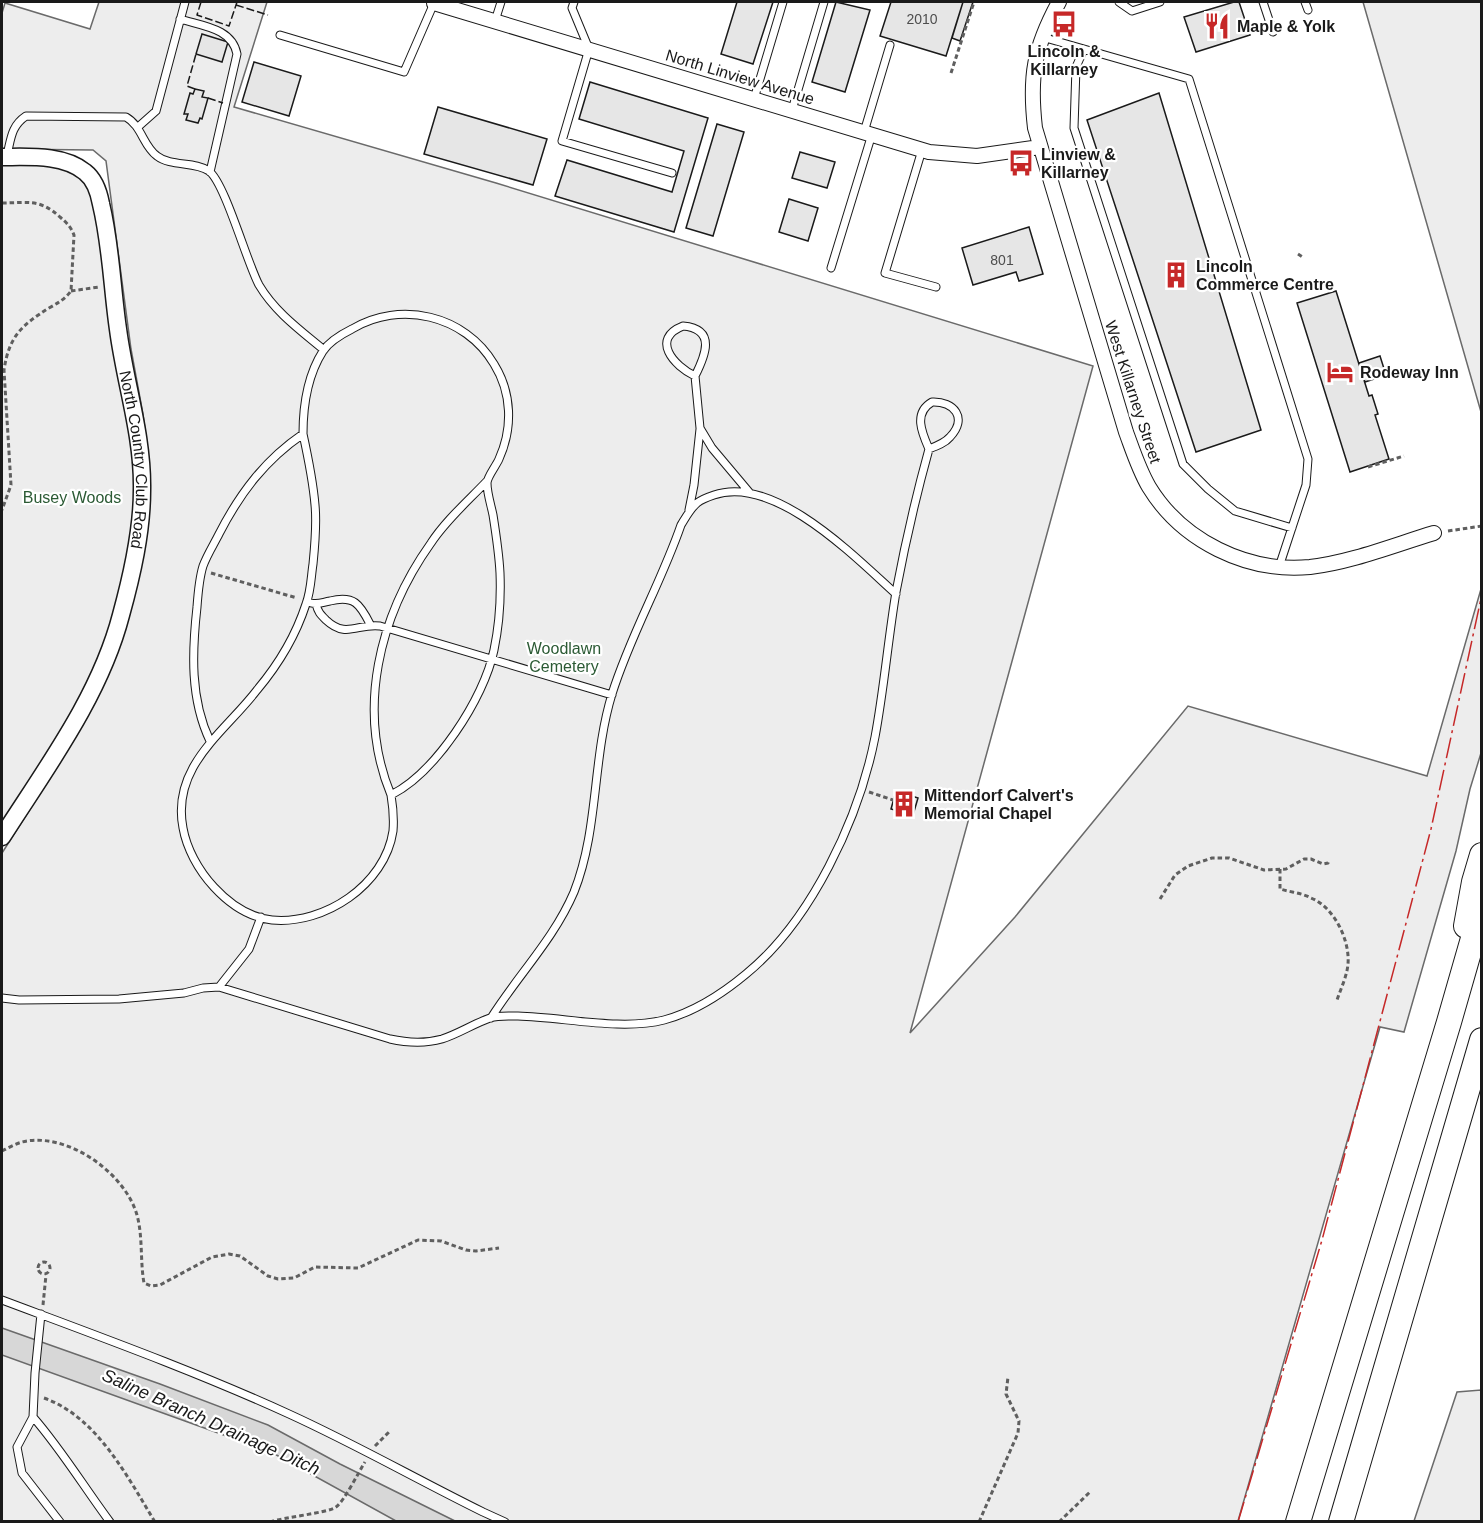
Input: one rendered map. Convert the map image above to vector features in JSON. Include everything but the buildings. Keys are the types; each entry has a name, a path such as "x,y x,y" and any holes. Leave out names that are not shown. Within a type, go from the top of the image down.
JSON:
{"highway":[{"path":"1449,1022 1474,882 1482,855"},
{"path":"1298,1521 1482,907"},
{"path":"1341,1521 1482,1040"}],"street":[{"name":"North Linview Avenue","path":"432,2 922,150 949,155 977,156 1040,147"},
{"name":"West Killarney Street","path":"1059,2 1037,50 1032,84 1032,104 1040,147 1126,432 1140,470 1150,488 1179,522 1203,542 1241,559 1279,567 1309,567 1333,563 1434,532"},
{"name":"North Country Club Road","path":"2,837 67,735 96,680 121,616 140,528 142,466 118,330 104,218 98,191 85,172 56,159 4,157"}],"lane":[{"path":"138,127 156,111 185,2"},
{"path":"280,35 404,72 432,2"},
{"path":"495,21 501,2"},
{"path":"574,2 572,8 589,49 562,141 672,173"},
{"path":"754,99 783,2"},
{"path":"792,110 824,2"},
{"path":"1119,2 1132,11 1160,2"},
{"path":"1263,2 1273,32"},
{"path":"1305,2 1308,10"},
{"path":"180,19 219,31 229,36 235,45 237,54 210,172 222,192 258,283 268,299 285,318 324,350"},
{"path":"1042,37 1189,79 1308,459 1306,485 1279,567"},
{"path":"831,268 890,45"},
{"path":"1084,49 1076,67 1074,128 1183,464 1235,511 1292,528"},
{"path":"4,157 13,129 26,116 126,117 138,127 154,154 160,159 210,172"},
{"path":"922,150 885,273 936,287"},
{"path":"396,314 415,314 439,319 455,326 473,338 496,366 508,398 507,435 502,453 486,481 430,543 410,578 387,628 378,667 373,711 379,760 391,795 394,815 393,833 388,847 377,868 348,899 333,908 287,920 261,917 240,908 218,891 205,877 188,847 182,808 184,791 191,771 210,741 238,714 259,689 297,628 307,602 316,529 315,506 303,434 305,396 312,374 324,350 343,334 363,322 396,314"},
{"path":"491,1018 540,951 573,893 582,869 588,842 602,744 612,695 688,512 694,485 700,428 694,376 704,360 706,348 705,339 700,332 692,327 676,328 670,335 668,352 678,366 694,376"},
{"path":"2,998 19,1000 119,999 219,987 408,1043 444,1038 491,1018 543,1017 623,1024 644,1023 663,1020 704,1003 732,986 759,964 793,925 816,890 835,852 860,789 876,729 896,594 914,504 929,449 920,422 921,412 932,402 951,405 957,412 956,429 941,444 929,449"},
{"path":"700,428 712,448 749,492"},
{"path":"210,741 202,722 194,678 195,620 203,565 233,507 251,480 270,459 303,434"},
{"path":"391,795 416,779 454,733 471,706 491,659 498,616 500,576 498,542 486,481"},
{"path":"688,512 700,500 718,494 735,491 749,492 792,512 836,539 896,594"},
{"path":"307,602 316,604 338,599 352,600 363,610 369,624"},
{"path":"316,604 318,612 341,630 369,624 387,628 612,695"},
{"path":"219,987 249,949 261,917"},
{"path":"2,1299 81,1328 280,1410 505,1521"},
{"path":"41,1314 33,1417 17,1447 22,1473 60,1521"},
{"path":"33,1417 110,1521"}],"path":[{"path":"951,73 974,2"},
{"path":"2,203 41,203 51,208 71,227 74,236 71,291 65,298 25,323 12,341 6,357 4,370 11,485 2,510"},
{"path":"1298,254 1304,258"},
{"path":"71,291 113,285"},
{"path":"1368,467 1404,456"},
{"path":"1434,532 1482,526"},
{"path":"209,572 307,602"},
{"path":"860,789 893,800"},
{"path":"1160,899 1175,875 1188,866 1212,858 1229,858 1255,868 1280,869 1286,869 1304,859 1323,864 1328,863 1329,860"},
{"path":"1280,869 1280,890 1313,898 1327,909 1342,933 1348,964 1337,1000"},
{"path":"2,1151 22,1142 58,1143 75,1148 92,1158 109,1173 132,1201 138,1217 144,1283 151,1286 160,1286 212,1257 229,1254 240,1256 268,1276 278,1279 294,1278 315,1267 358,1268 418,1240 441,1241 476,1251 500,1248"},
{"path":"41,1314 46,1275 51,1270 47,1263 41,1263 39,1272 46,1275"},
{"path":"979,1521 1018,1433 1019,1421 1006,1394 1008,1377"},
{"path":"34,1394 65,1407 98,1436 127,1476 155,1521"},
{"path":"375,1446 390,1431"},
{"path":"270,1521 328,1511 337,1506 367,1460"},
{"path":"1059,1521 1091,1491"}],"green space":[{"name":"Woodlawn Cemetery","path":"99,2 267,2 234,107 496,183 1093,366 910,1033 1015,917 1188,706 1427,776 1481,589 1481,753 1456,851 1404,1032 1380,1027 1238,1521 2,1521 2,853 39,795 114,659 131,609 143,557 149,461 131,349 106,161 93,150 2,149 2,13 5,3 90,29"},
{"path":"1363,2 1481,2 1481,412"},
{"name":"Busey Woods","path":"2,157 56,159 91,178 142,491 112,643 2,837"},
{"path":"1481,1390 1481,1521 1414,1521 1457,1392"}],"water":[{"name":"Saline Branch Drainage Ditch","path":"2,1328 268,1425 340,1464 455,1521 396,1521 271,1452 2,1355"}],"fence":[{"path":"201,2 197,15 229,26 237,2"},
{"path":"236,5 268,15"},
{"path":"195,89 187,86 196,54"},
{"path":"208,98 223,103"}],"power":[{"path":"1238,1522 1322,1240 1431,829 1482,594"}],"place":[{"name":"Lincoln & Killarney","path":"1064,24"},
{"name":"Maple & Yolk","path":"1217,26"},
{"name":"Linview & Killarney","path":"1021,163"},
{"name":"Lincoln Commerce Centre","path":"1176,275"},
{"name":"Rodeway Inn","path":"1340,372"},
{"name":"Mittendorf Calvert's Memorial Chapel","path":"904,804"}]}
